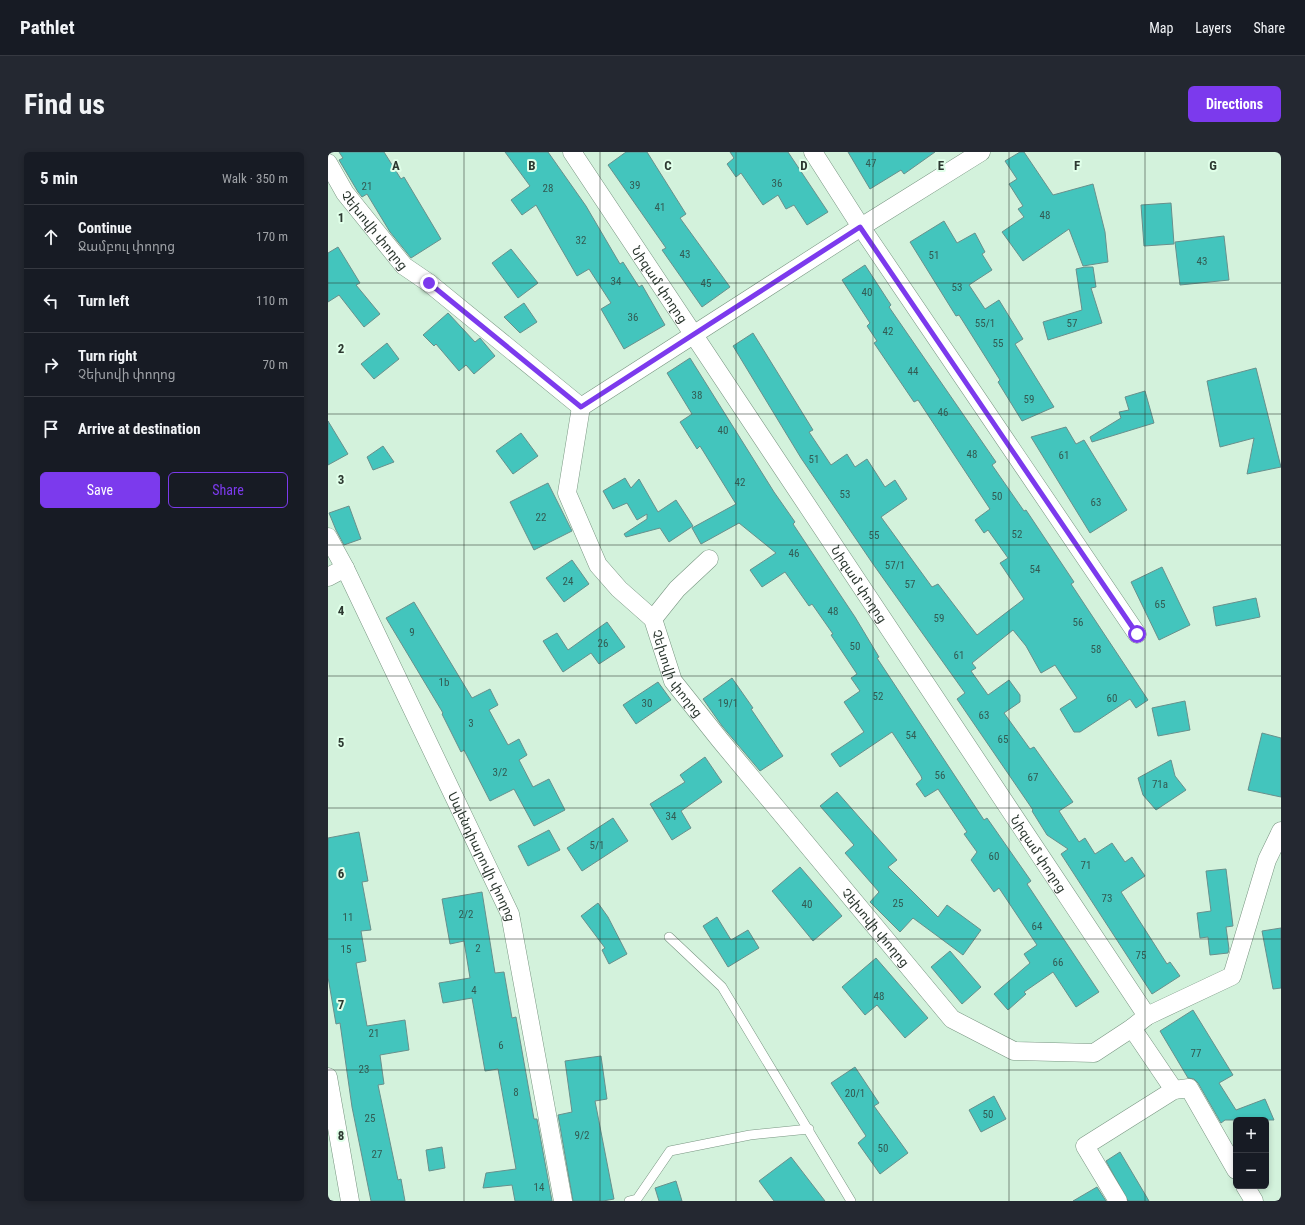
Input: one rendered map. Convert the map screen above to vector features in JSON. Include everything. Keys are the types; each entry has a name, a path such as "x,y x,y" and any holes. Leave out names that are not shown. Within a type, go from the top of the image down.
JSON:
{"street":[{"name":"Նիզամ փողոց","path":"572,152 694,333 1146,1016"},
{"path":"813,152 860,227 1137,634"},
{"path":"581,407 860,227 981,152"},
{"name":"Չեխովի փողոց","path":"328,163 345,193 404,266 429,283 581,407 567,493 598,565 619,589 653,619 673,681 720,740 952,1019 1014,1051 1094,1053 1132,1028 1146,1016 1232,976 1267,860 1281,831"},
{"name":"Սպենդիարովի փողոց","path":"328,538 345,568 510,914 563,1201"},
{"path":"653,619 677,589 709,559"},
{"path":"328,577 345,568"},
{"path":"1132,1028 1174,1090"},
{"path":"328,1077 350,1201"},
{"path":"1118,1201 1085,1146 1174,1090 1189,1088 1233,1165"},
{"path":"1247,1189 1254,1201"}],"lane":[{"path":"669,937 722,987 809,1129 851,1201"},
{"path":"630,1201 637,1199 670,1151 750,1135 809,1129"}],"building":[{"path":"339,152 384,152 401,179 404,177 441,239 411,258 390,232 367,194 362,197 358,192 339,160 343,158"},
{"path":"505,152 548,152 586,206 620,264 623,262 639,287 642,285 665,325 624,349 601,309 611,303 589,269 577,276 536,205 522,215 511,200 530,186"},
{"path":"626,152 647,152 686,214 680,218 730,287 702,307 662,250 666,248 608,165"},
{"path":"730,152 788,152 828,212 807,225 794,205 786,209 778,195 763,205 741,173 736,177 727,164 734,158"},
{"path":"848,152 935,152 904,174 901,170 870,189"},
{"path":"1020,152 1024,152 1053,195 1093,184 1105,232 1108,262 1083,266 1069,229 1023,261 1002,232 1024,217 1018,209 1023,206 1009,184 1017,179 1005,161"},
{"path":"1171,203 1174,244 1144,246 1141,205"},
{"path":"944,221 957,243 975,233 985,252 982,254 992,270 969,285 985,309 999,300 1023,339 1015,344 1054,407 1022,421 998,382 1000,380 959,315 956,316 910,242"},
{"path":"1224,236 1229,280 1180,285 1175,242"},
{"path":"338,247 360,283 356,285 380,314 364,327 339,295 328,302 328,253"},
{"path":"511,249 538,283 518,298 492,263"},
{"path":"865,265 891,305 889,307 996,462 992,465 1024,511 1026,510 1074,582 1071,584 1148,700 1136,708 1130,699 1080,732 1074,732 1060,709 1077,698 1055,665 1041,673 1026,646 1013,630 972,663 976,668 971,671 988,695 1009,680 1020,695 1020,702 1004,713 1030,749 1034,747 1073,802 1059,811 1079,842 1085,838 1095,854 1112,843 1125,862 1132,857 1145,876 1121,892 1167,964 1170,962 1180,976 1152,994 1061,854 1068,849 1047,835 1032,811 1033,810 957,699 965,693 873,564 801,458 733,346 753,333 813,430 809,432 831,465 847,454 855,467 867,459 885,487 895,480 907,499 881,517 932,587 938,584 977,635 1024,599 1000,563 1008,558 988,530 984,533 975,520 990,509 918,400 914,402 874,343 877,341 867,326 870,323 842,280"},
{"path":"1093,267 1096,287 1091,288 1102,323 1048,340 1043,322 1082,310 1076,269"},
{"path":"524,303 537,322 520,333 504,317"},
{"path":"448,313 475,342 480,338 495,356 474,374 466,365 459,371 436,344 434,346 423,335"},
{"path":"387,343 399,359 374,379 361,364"},
{"path":"690,358 774,492 795,522 793,524 855,617 879,657 877,658 984,820 987,818 1031,881 1027,884 1099,992 1076,1007 1053,972 1024,992 1026,994 1008,1010 994,994 1030,963 1024,954 1037,945 999,888 994,892 971,860 977,852 964,834 967,832 938,789 925,797 916,784 922,779 921,776 892,732 840,767 831,754 864,732 844,702 860,691 851,678 857,674 831,635 833,634 812,604 809,606 785,572 762,587 750,570 776,553 739,523 701,544 692,528 736,504 700,446 697,449 680,422 692,414 667,373"},
{"path":"1256,368 1281,467 1247,474 1254,438 1220,447 1207,381"},
{"path":"1145,391 1154,423 1092,442 1090,437 1121,418 1119,412 1129,410 1125,397"},
{"path":"328,421 348,454 328,465"},
{"path":"1066,427 1076,444 1084,440 1127,510 1090,533 1031,437"},
{"path":"521,433 538,456 513,474 496,451"},
{"path":"383,446 394,462 373,470 367,457"},
{"path":"625,478 631,488 639,479 658,512 676,500 693,526 669,542 660,528 626,537 624,534 647,519 647,514 637,520 627,503 613,509 603,491"},
{"path":"548,483 572,531 534,550 510,502"},
{"path":"349,506 361,539 344,545 329,513"},
{"path":"572,560 589,584 564,602 546,578"},
{"path":"1162,567 1190,625 1159,640 1131,582"},
{"path":"1256,598 1260,617 1216,626 1213,607"},
{"path":"414,602 472,698 490,689 498,705 489,710 508,745 519,739 527,755 519,760 533,787 549,779 565,810 534,826 514,789 490,801 464,750 461,752 442,714 443,713 386,618"},
{"path":"607,622 625,647 599,664 591,653 563,672 543,641 557,633 568,650"},
{"path":"732,678 783,756 760,771 722,726 703,699"},
{"path":"658,682 671,700 636,724 623,705"},
{"path":"1185,701 1190,730 1158,736 1152,708"},
{"path":"1262,733 1281,738 1281,797 1248,790"},
{"path":"705,757 722,782 681,811 691,828 672,840 650,804 685,782 680,775"},
{"path":"1171,760 1175,776 1186,790 1156,810 1143,795 1138,778"},
{"path":"837,792 897,860 888,867 938,917 947,905 981,930 963,955 913,918 900,932 870,902 879,892 845,853 854,845 820,806"},
{"path":"613,818 628,841 582,871 567,848"},
{"path":"549,830 560,850 528,866 518,846"},
{"path":"359,832 368,881 362,882 371,930 361,931 366,961 356,963 367,1026 405,1020 409,1050 380,1055 384,1084 378,1085 398,1180 401,1179 405,1201 371,1201 352,1107 340,1023 336,1024 328,977 328,838"},
{"path":"800,867 842,916 813,941 772,891"},
{"path":"1226,869 1233,926 1226,927 1229,949 1228,953 1210,955 1208,937 1200,938 1197,913 1211,911 1206,871"},
{"path":"482,892 495,973 504,972 512,1018 516,1017 534,1119 537,1119 552,1201 515,1201 512,1185 483,1188 486,1173 516,1169 498,1069 485,1071 472,998 443,1003 439,983 470,978 464,941 450,944 442,899"},
{"path":"598,903 608,917 627,954 609,964 602,950 605,948 581,916"},
{"path":"717,917 731,940 748,930 759,948 728,967 703,926"},
{"path":"1281,928 1281,988 1273,989 1262,931"},
{"path":"950,951 981,987 962,1004 931,967"},
{"path":"876,958 928,1018 905,1038 877,1005 865,1015 842,987"},
{"path":"1193,1010 1233,1075 1219,1083 1236,1110 1265,1099 1274,1120 1269,1120 1269,1117 1233,1117 1233,1120 1225,1120 1221,1123 1198,1083 1194,1079 1188,1078 1160,1031"},
{"path":"601,1056 607,1099 595,1101 614,1199 603,1201 573,1201 558,1115 572,1112 565,1061"},
{"path":"855,1067 879,1103 874,1106 908,1153 880,1174 858,1143 866,1136 831,1083"},
{"path":"994,1096 1006,1119 981,1132 969,1110"},
{"path":"442,1147 445,1168 429,1171 426,1150"},
{"path":"1120,1152 1149,1201 1128,1201 1106,1161"},
{"path":"791,1157 825,1201 774,1201 759,1181"},
{"path":"676,1181 682,1201 659,1201 655,1188"},
{"path":"1097,1187 1106,1201 1073,1201"}],"route":[{"path":"429,283 581,407 860,227 1137,634"}]}
